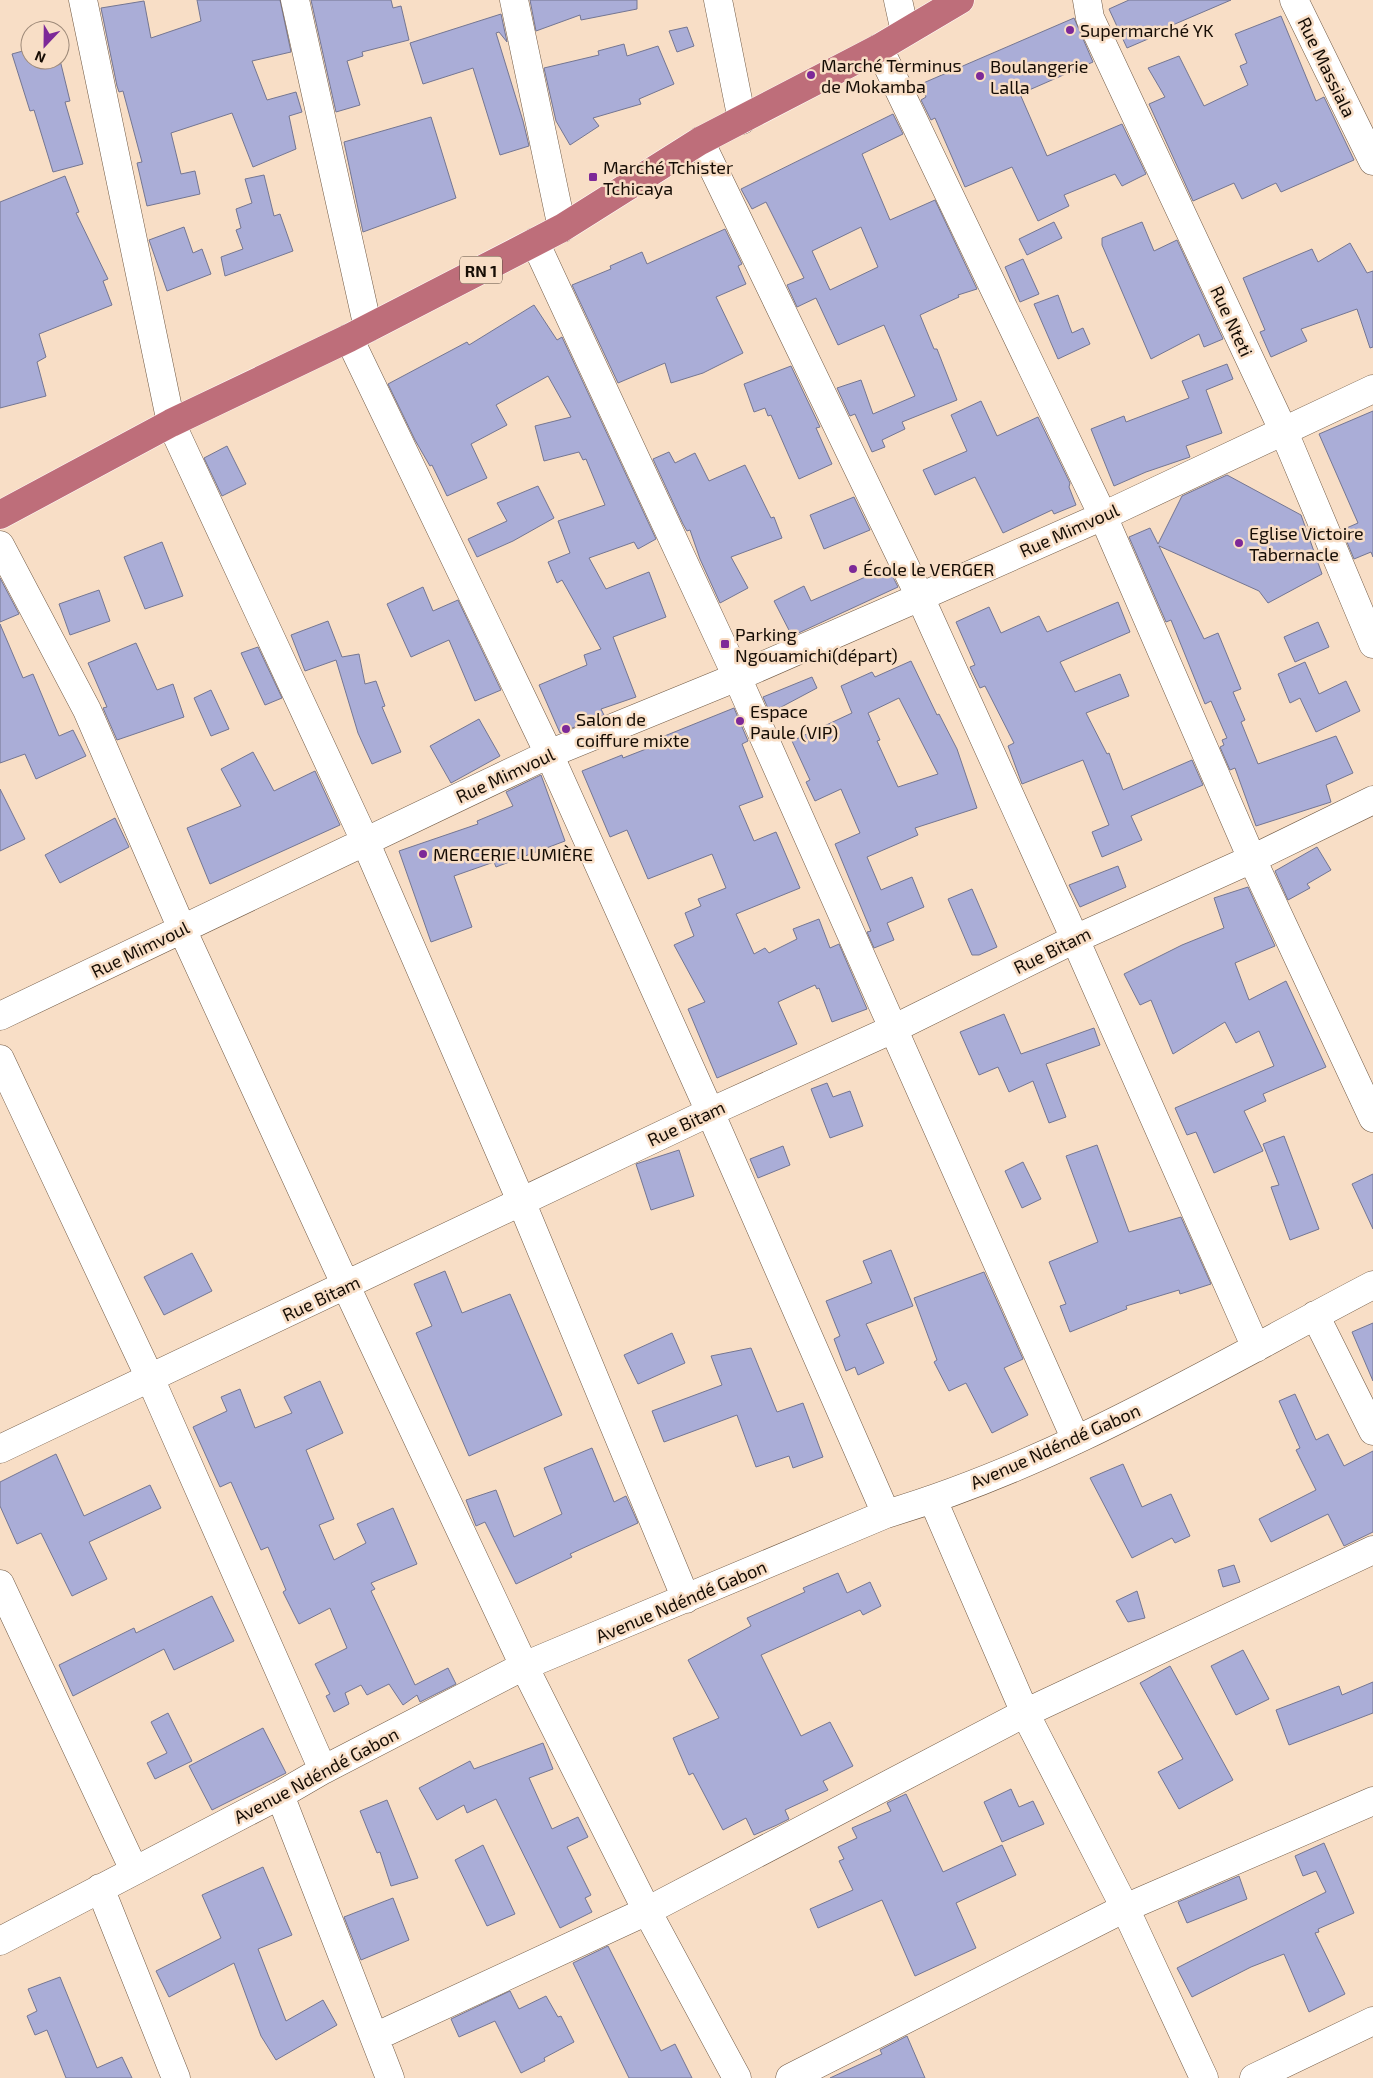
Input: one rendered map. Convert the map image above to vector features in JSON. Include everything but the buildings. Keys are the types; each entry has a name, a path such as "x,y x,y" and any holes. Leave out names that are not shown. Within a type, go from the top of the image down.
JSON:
{"highway":[{"name":"RN 1","path":"0,516 171,423 358,333 562,228 700,141 879,48 962,2"}],"street":[{"path":"84,0 171,423 365,841 521,1201 686,1599"},
{"path":"295,0 358,333 710,1112 886,1514"},
{"path":"514,0 562,228"},
{"path":"718,0 742,120"},
{"path":"898,0 905,32"},
{"name":"Rue Nteti","path":"1087,0 1090,18 1284,432 1373,644"},
{"name":"Rue Massiala","path":"1294,0 1373,161"},
{"path":"879,48 1103,516 1252,859 1373,1118"},
{"path":"700,141 920,597 1075,939 1256,1348"},
{"path":"535,242 737,677 1076,1440"},
{"name":"Rue Mimvoul","path":"0,1016 549,754 737,677 1103,516 1373,389"},
{"path":"0,545 87,710 182,929 346,1286 524,1666 647,1911 737,2078"},
{"name":"Rue Bitam","path":"0,1449 710,1112 893,1029 1075,939 1252,859 1373,800"},
{"path":"0,1059 150,1378 322,1770"},
{"name":"Avenue Ndéndé Gabon","path":"0,1941 280,1795 322,1770 524,1666 886,1514 933,1500 1076,1440 1256,1348 1373,1285"},
{"path":"1315,1315 1373,1431"},
{"path":"933,1500 1025,1713 1125,1908 1204,2078"},
{"path":"375,2037 647,1911 1025,1713 1373,1550"},
{"path":"0,1584 134,1870"},
{"path":"280,1795 390,2078"},
{"path":"790,2078 1125,1908 1373,1801"},
{"path":"100,1888 176,2078"},
{"path":"1254,2078 1373,2021"}],"place":[{"name":"Supermarché YK","path":"1070,30"},
{"name":"Marché Terminus de Mokamba","path":"811,75"},
{"name":"Boulangerie Lalla","path":"980,76"},
{"name":"Marché Tchister Tchicaya","path":"593,177"},
{"name":"Eglise Victoire Tabernacle","path":"1239,543"},
{"name":"École le VERGER","path":"853,569"},
{"name":"Parking Ngouamichi(départ)","path":"725,644"},
{"name":"Espace Paule (VIP)","path":"740,721"},
{"name":"Salon de coiffure mixte","path":"566,729"},
{"name":"MERCERIE LUMIÈRE","path":"423,854"}]}
